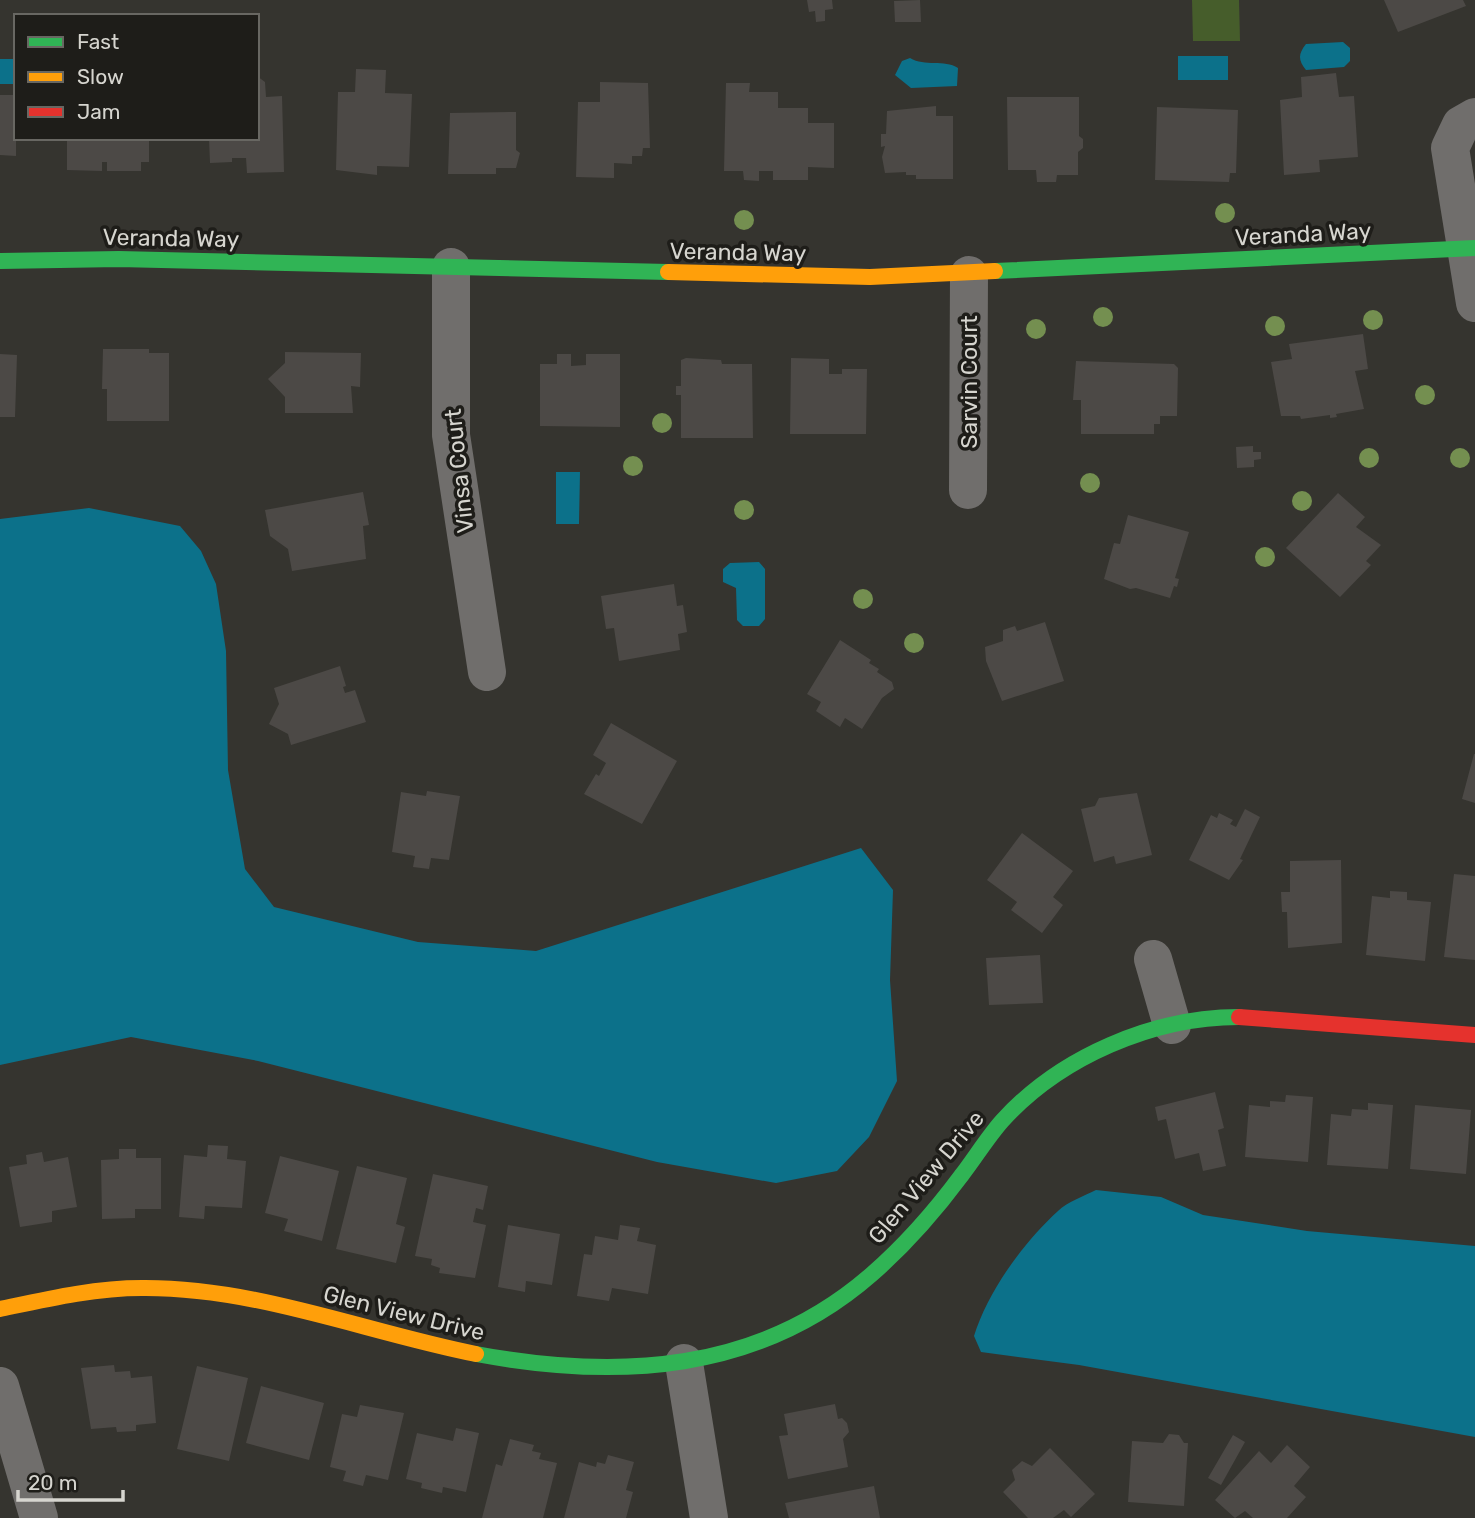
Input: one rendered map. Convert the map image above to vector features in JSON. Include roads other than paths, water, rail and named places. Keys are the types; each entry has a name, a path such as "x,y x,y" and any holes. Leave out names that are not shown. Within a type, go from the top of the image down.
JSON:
{"street":[{"path":"1475,117 1461,125 1450,148 1470,248 1475,303"},
{"name":"Veranda Way","path":"0,261 119,259 833,277 969,275 1470,248"},
{"name":"Vinsa Court","path":"451,267 451,435 487,672"},
{"name":"Sarvin Court","path":"968,490 969,275"},
{"path":"1153,959 1172,1025"},
{"name":"Glen View Drive","path":"0,1310 129,1288 196,1292 262,1301 497,1360 570,1371 632,1370 684,1363 730,1352 777,1334 834,1301 887,1261 954,1185 1002,1120 1063,1071 1100,1052 1172,1025 1230,1015 1475,1035"},
{"path":"684,1363 709,1518"},
{"path":"0,1386 39,1518"}],"water":[{"path":"1343,42 1350,48 1350,61 1344,67 1306,70 1300,54 1306,44"},
{"path":"1178,56 1228,56 1228,80 1178,80"},
{"path":"910,58 953,65 958,68 957,86 911,88 895,75 902,61"},
{"path":"0,59 14,59 14,84 0,84"},
{"path":"556,472 580,472 579,524 556,524"},
{"path":"89,508 180,526 201,551 216,584 226,651 228,770 245,869 274,907 418,942 536,951 861,848 893,890 890,980 897,1081 869,1137 837,1171 776,1183 657,1162 258,1061 131,1037 0,1065 0,519"},
{"path":"759,562 765,569 765,619 759,626 743,626 737,620 736,588 723,582 723,569 730,563"},
{"path":"1096,1190 1161,1197 1203,1215 1307,1231 1475,1246 1475,1437 1079,1365 981,1352 974,1336 988,1302 1008,1269 1058,1211"}]}
